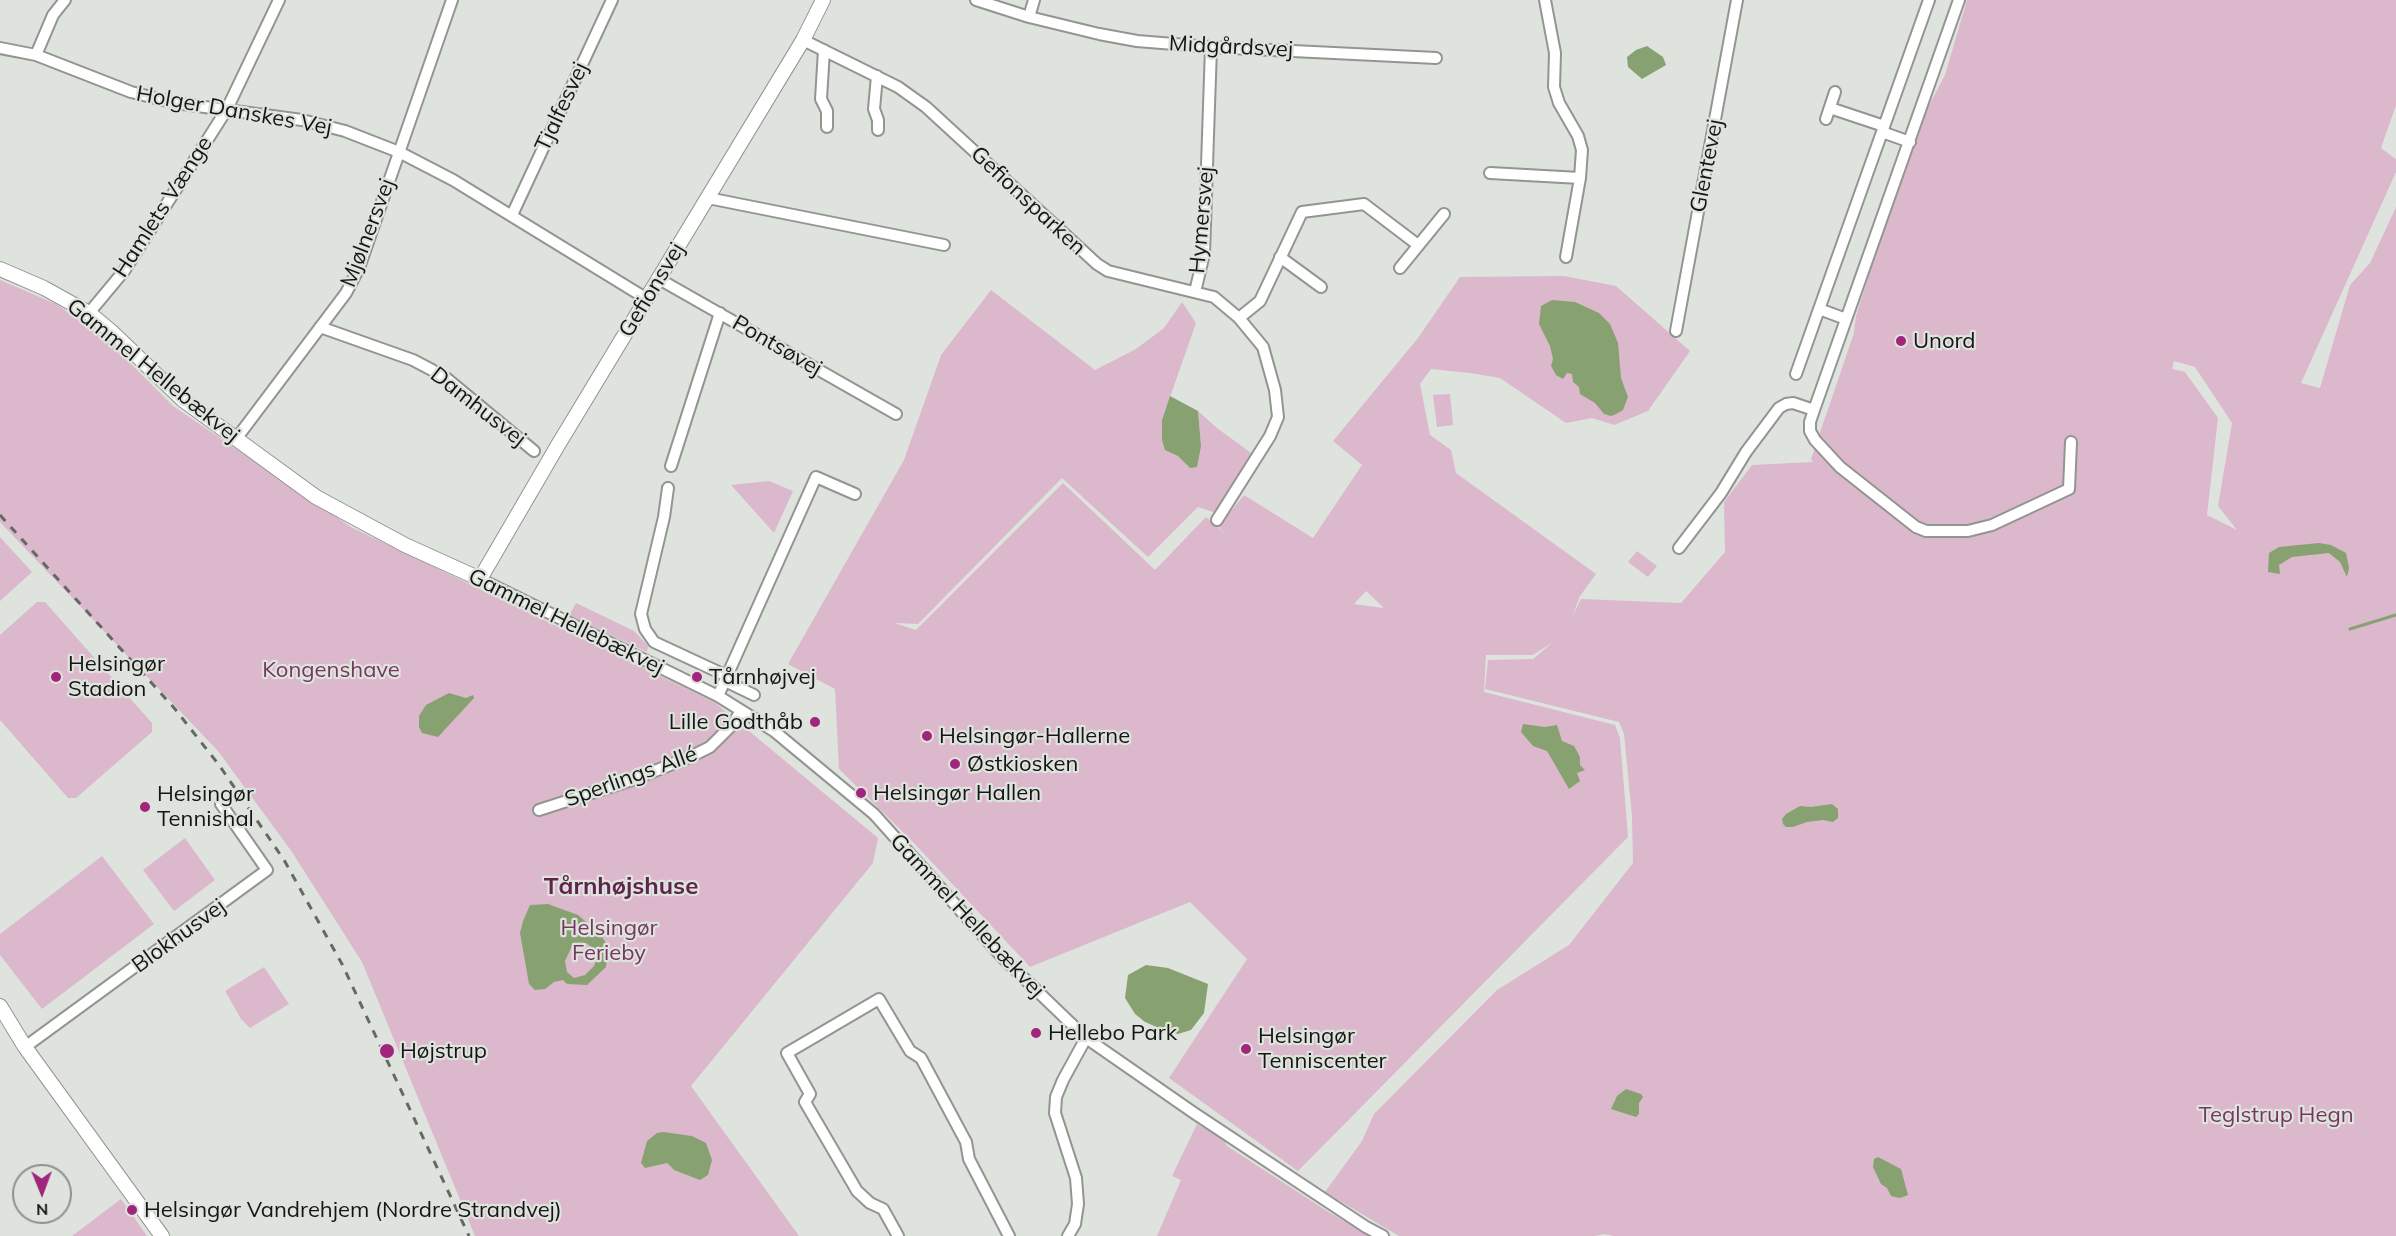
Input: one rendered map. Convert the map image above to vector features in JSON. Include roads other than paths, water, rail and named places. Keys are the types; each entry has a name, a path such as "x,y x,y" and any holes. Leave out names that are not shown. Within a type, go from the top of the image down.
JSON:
{"main road":[{"name":"Gefionsvej","path":"480,579 803,40 823,0"},
{"name":"Gammel Hellebækvej","path":"0,269 44,288 89,313 183,400 316,497 405,545 480,579"},
{"path":"0,1006 25,1047 162,1236"}],"street":[{"path":"36,55 53,15 65,0"},
{"name":"Hamlets Vænge","path":"89,313 124,271 227,109 279,0"},
{"name":"Mjølnersvej","path":"236,439 346,293 359,268 452,0"},
{"name":"Tjalfesvej","path":"512,215 612,0"},
{"name":"Midgårdsvej","path":"976,0 1029,17 1137,41 1436,58"},
{"path":"1029,17 1034,0"},
{"path":"1545,0 1555,53 1554,87 1559,103 1578,136 1582,150 1580,178 1566,257"},
{"name":"Glentevej","path":"1676,331 1737,0"},
{"path":"1796,374 1929,0"},
{"path":"1959,0 1814,410 1810,431 1815,440 1840,467 1916,526 1926,531 1968,531 1992,525 2069,489 2071,442"},
{"name":"Gefionsparken","path":"803,40 898,87 926,107 1097,264 1121,276 1195,292"},
{"name":"Hymersvej","path":"1211,47 1204,254 1195,292 1214,297 1239,318 1263,347 1275,390 1278,417 1270,436 1217,520"},
{"name":"Holger Danskes Vej","path":"0,48 36,55 131,92 175,103 302,120 345,131 399,152 440,172 647,299"},
{"path":"824,50 821,99 827,111 827,128"},
{"path":"877,76 874,109 879,130"},
{"path":"1826,119 1835,92"},
{"path":"1830,108 1910,142"},
{"path":"1490,173 1580,178"},
{"path":"708,198 944,245"},
{"path":"1239,318 1260,301 1302,212 1364,204 1418,245"},
{"path":"1400,268 1444,214"},
{"path":"1280,257 1321,287"},
{"name":"Pontsøvej","path":"659,279 896,414"},
{"path":"1819,309 1846,319"},
{"path":"670,466 720,314"},
{"name":"Damhusvej","path":"320,327 413,360 446,378 534,451"},
{"path":"1679,548 1721,493 1779,408 1793,403 1814,410"},
{"path":"718,696 816,477 855,494"},
{"path":"668,488 664,517 641,614 645,629 654,642 726,678 754,695"},
{"name":"Gammel Hellebækvej","path":"480,579 501,587 555,617 718,696 774,731 874,814 1004,960 1086,1038 1194,1113 1383,1236"},
{"name":"Sperlings Allé","path":"539,810 635,780 692,756 710,747 732,725 741,711"},
{"name":"Blokhusvej","path":"25,1047 267,870 221,804"},
{"path":"898,1236 883,1209 870,1203 857,1191 805,1102 810,1094 787,1053 879,999 910,1051 921,1058 966,1142 969,1160 1009,1236"},
{"path":"1068,1236 1074,1224 1078,1204 1076,1178 1055,1113 1056,1097 1086,1038"}],"waterway":[{"path":"2350,629 2396,615"}],"railway":[{"path":"0,515 175,709 219,765 284,860 342,964 469,1236"}],"place":[{"name":"Unord","path":"1901,341"},
{"name":"Helsingør Stadion","path":"56,677"},
{"name":"Tårnhøjvej","path":"697,677"},
{"name":"Lille Godthåb","path":"815,722"},
{"name":"Helsingør-Hallerne","path":"927,736"},
{"name":"Østkiosken","path":"955,764"},
{"name":"Helsingør Hallen","path":"861,793"},
{"name":"Helsingør Tennishal","path":"145,807"},
{"name":"Hellebo Park","path":"1036,1033"},
{"name":"Helsingør Tenniscenter","path":"1246,1049"},
{"name":"Højstrup","path":"387,1051"},
{"name":"Helsingør Vandrehjem (Nordre Strandvej)","path":"132,1210"}],"district":[{"name":"Tårnhøjshuse","path":"621,887"}],"park label":[{"name":"Kongenshave","path":"331,670"},
{"name":"Helsingør Ferieby","path":"609,940"},
{"name":"Teglstrup Hegn","path":"2276,1115"}]}
